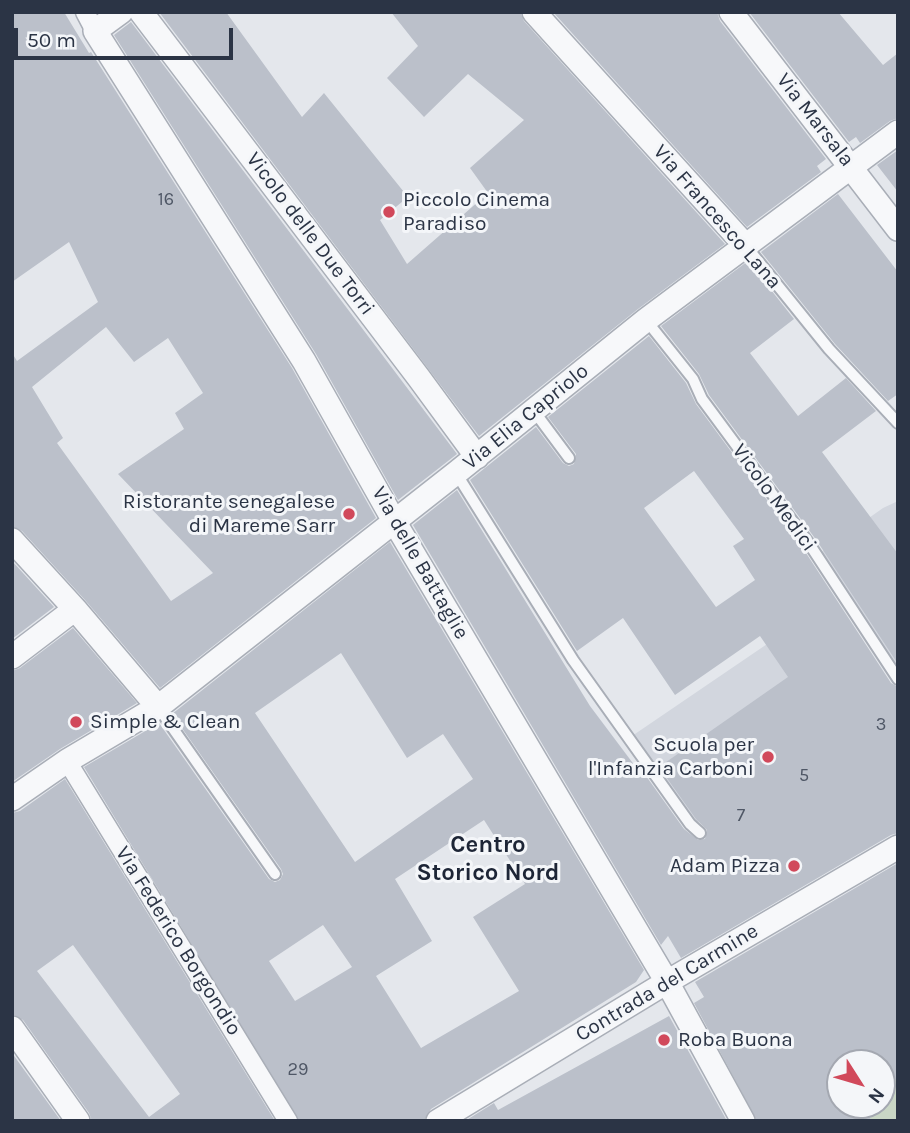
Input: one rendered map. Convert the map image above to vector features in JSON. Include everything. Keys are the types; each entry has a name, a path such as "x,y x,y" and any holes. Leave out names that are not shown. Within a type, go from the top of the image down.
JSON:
{"street":[{"path":"90,22 121,12"},
{"name":"Vicolo delle Due Torri","path":"141,12 477,457"},
{"name":"Via Francesco Lana","path":"534,12 745,245"},
{"name":"Via Marsala","path":"731,12 898,229"},
{"name":"Via delle Battaglie","path":"90,22 304,361 394,521 667,982 743,1121"},
{"name":"Via Elia Capriolo","path":"12,799 67,761 158,707 477,457 646,320 898,132"},
{"path":"12,540 158,707"},
{"path":"12,657 75,609"},
{"name":"Via Federico Borgondio","path":"67,761 288,1121"},
{"name":"Contrada del Carmine","path":"438,1121 667,982 898,847"},
{"path":"12,1028 78,1121"}],"lane":[{"name":"Via Francesco Lana","path":"745,245 829,349 898,423"},
{"name":"Vicolo Medici","path":"646,320 693,379 702,399 810,545 898,679"},
{"path":"534,411 569,458"},
{"path":"456,473 573,660 699,834"},
{"path":"158,707 275,874"}],"shaded area":[{"path":"898,501 898,669 821,552 883,508"},
{"path":"798,623 859,713 695,824 632,736"}],"green space":[{"path":"898,1077 898,1121 871,1121 896,1119"}],"building":[{"path":"12,12 64,12 292,368 376,518 160,688 22,531 12,526 12,353 17,361 98,302 69,242 12,282","holes":["106,327 134,362 168,338 203,393 175,413 184,429 118,474 213,573 171,601 57,443 63,438 32,387"]},
{"path":"159,12 226,12 302,117 324,93 408,197 380,220 407,264 488,193 470,168 524,120 468,74 424,117 387,78 418,46 391,12 520,12 524,21 725,244 638,309 479,436"},
{"path":"553,12 717,12 720,21 826,159 817,166 821,172 747,227"},
{"path":"749,12 838,12 883,65 898,53 898,118 860,143 856,137 849,142"},
{"path":"131,22 457,454 398,500 316,354 114,35"},
{"path":"898,150 898,192 877,165"},
{"path":"838,194 898,272 898,394 888,401 835,344 761,252"},
{"path":"748,261 794,319 750,353 798,416 846,378 876,411 822,452 898,554 898,664 817,541 709,395 699,374 661,326"},
{"path":"649,336 686,383 696,404 804,550 891,683 898,687 898,833 681,958 668,936 661,945 413,525 457,490 590,706 684,829 698,840 705,839 707,830 659,767 788,677 760,636 675,695 623,618 577,651 470,480 536,427 563,463 569,466 574,464 576,454 548,417","holes":["694,471 744,539 733,546 755,580 716,607 644,508"]},
{"path":"390,542 644,970 636,982 431,1109 424,1121 299,1121 84,767 159,723 269,879 275,882 280,880 283,874 281,869 172,714","holes":["341,653 407,758 443,734 473,779 355,862 255,713","484,820 525,884 473,917 519,991 421,1048 376,976 432,941 395,879","323,925 352,967 295,1001 269,961"]},
{"path":"12,561 54,607 12,639"},
{"path":"73,628 137,703 60,749 12,782 12,671 20,668"},
{"path":"65,779 275,1121 92,1121 23,1020 12,1014 12,813 20,811","holes":["73,945 180,1094 149,1117 37,971"]},
{"path":"898,863 898,1077 896,1078 896,1049 826,1049 826,1119 871,1121 757,1121 694,1003 704,997 695,982"},
{"path":"669,1016 727,1121 465,1121 494,1103 498,1110"},
{"path":"12,1053 61,1121 12,1121"}],"place":[{"name":"Piccolo Cinema Paradiso","path":"389,212"},
{"name":"Ristorante senegalese di Mareme Sarr","path":"349,514"},
{"name":"Simple & Clean","path":"76,722"},
{"name":"Scuola per l'Infanzia Carboni","path":"768,757"},
{"name":"Adam Pizza","path":"794,866"},
{"name":"Roba Buona","path":"664,1040"}],"district":[{"name":"Centro Storico Nord","path":"488,859"}]}
